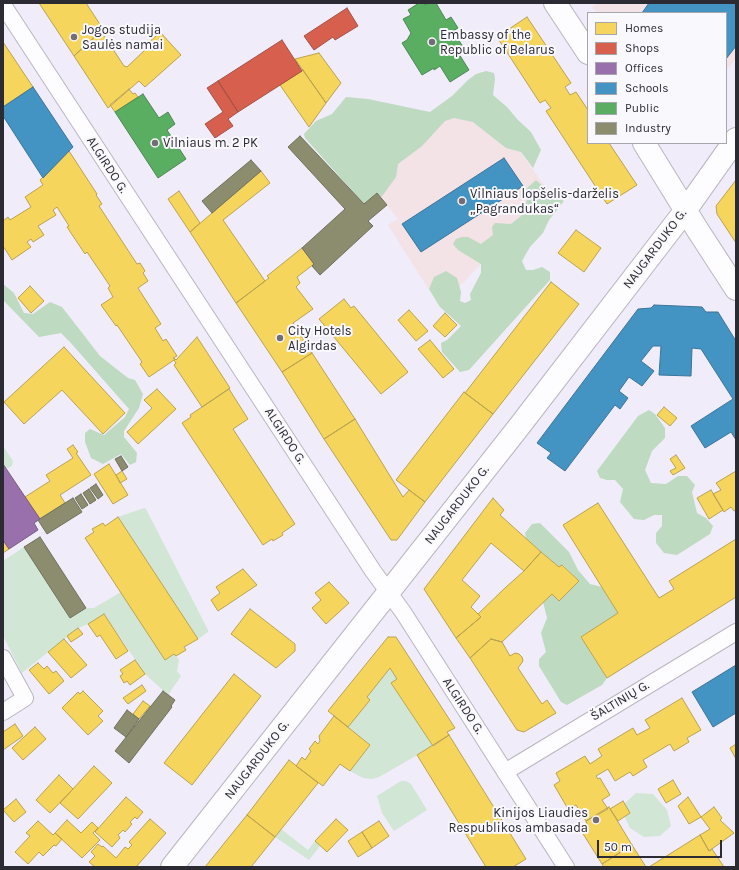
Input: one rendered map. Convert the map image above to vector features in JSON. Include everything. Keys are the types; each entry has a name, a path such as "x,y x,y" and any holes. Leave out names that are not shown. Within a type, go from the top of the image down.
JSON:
{"main road":[{"path":"555,3 587,51"},
{"name":"NAUGARDUKO G.","path":"172,867 388,591 504,446 685,211 736,139"},
{"path":"645,144 685,211 736,289"}],"street":[{"name":"ALGIRDO G.","path":"3,5 373,571 403,612 566,867"},
{"name":"ŠALTINIŲ G.","path":"505,772 736,632"},
{"path":"3,658 25,698 3,712"}],"shaded area":[{"path":"596,3 736,3 736,58 727,70 727,12 598,12 592,8"},
{"name":"Vilniaus lopšelis-darželis „Pagrandukas“","path":"478,93 549,192 440,307 388,225 398,219 378,193 364,204 342,180"}],"green space":[{"path":"486,71 494,73 495,79 493,95 531,132 541,150 533,168 521,152 506,148 473,122 454,118 445,121 422,146 398,164 396,177 381,197 377,193 364,204 305,138 304,134 316,121 332,114 346,97 368,99 430,112 452,96 476,74"},
{"path":"536,180 549,192 564,201 549,220 543,233 530,247 522,261 526,270 533,270 542,267 550,272 550,280 469,370 460,372 442,352 441,343 447,340 461,326 440,307 429,289 434,277 446,271 457,278 461,292 460,301 465,303 471,300 470,294 481,273 481,264 458,250 453,244 456,239 468,237 481,244 493,235 492,227 495,223 511,224 521,216 527,200 526,189"},
{"path":"3,284 14,293 24,313 33,314 50,302 62,307 100,356 128,378 135,380 143,394 139,408 124,431 124,437 137,453 136,462 130,465 121,454 103,464 91,458 85,442 85,433 90,429 104,435 125,417 129,409 61,333 39,337 3,300"},
{"path":"649,410 655,414 665,428 665,438 652,451 645,470 651,483 666,484 678,476 687,476 695,485 692,492 697,513 706,518 713,526 710,534 677,555 664,553 656,543 656,533 662,526 662,515 654,515 644,520 634,519 620,502 623,489 615,480 600,478 597,471 638,416"},
{"path":"3,446 13,461 12,466 6,469 3,464"},
{"path":"144,508 146,509 208,630 208,632 198,639 118,517"},
{"path":"540,523 569,552 578,570 590,584 602,587 618,613 581,637 607,678 602,685 567,705 561,702 539,666 539,659 546,652 541,633 547,618 543,602 552,594 559,601 579,581 563,565 559,567 526,539 525,533 532,524"},
{"path":"24,547 70,618 86,608 94,608 121,592 165,660 174,654 179,660 177,671 181,676 168,695 145,674 104,614 88,624 78,628 22,673 3,636 3,561"},
{"path":"390,668 397,679 391,684 433,746 379,777 372,779 363,778 350,771 370,745 348,727 369,700 367,697"},
{"path":"401,781 406,781 411,784 427,810 394,831 382,813 377,796"},
{"path":"636,793 653,794 667,810 671,826 660,836 644,837 630,828 623,813 623,805"},
{"path":"281,829 308,850 315,841 320,846 309,860 275,837"}],"building: Homes":[{"path":"39,3 86,3 103,29 74,56"},
{"path":"527,17 571,83 565,87 570,95 576,92 587,108 587,144 610,144 637,185 607,204 546,111 551,108 545,100 540,103 497,37"},
{"path":"101,31 124,66 127,67 146,49 144,47 160,32 181,55 145,87 139,81 108,108 74,56"},
{"path":"3,42 33,87 3,107"},
{"path":"319,53 341,83 326,103 295,59"},
{"path":"303,70 326,103 309,127 280,85"},
{"path":"129,89 138,97 115,112 110,105"},
{"path":"69,151 97,194 96,195 102,204 99,206 137,264 140,263 145,271 143,273 148,281 138,288 161,324 155,328 163,341 166,339 177,356 173,358 175,359 174,360 149,377 140,364 142,362 117,325 116,326 101,305 113,297 108,288 110,286 87,252 85,254 67,227 69,226 57,207 53,210 56,215 38,226 44,235 33,242 31,239 27,242 31,247 12,260 3,246 3,221 8,217 10,220 31,207 25,197 43,185 40,180"},
{"path":"261,171 270,183 223,220 265,281 236,303 190,232"},
{"path":"736,180 736,243 717,214 716,206"},
{"path":"179,191 200,223 190,232 168,199"},
{"path":"576,230 601,248 584,272 558,253"},
{"path":"302,248 314,264 297,277 300,283 296,287 313,309 293,323 312,353 282,372 236,303 269,278 267,276"},
{"path":"551,282 579,304 493,414 465,393"},
{"path":"30,286 44,301 31,313 18,298"},
{"path":"344,299 351,308 354,306 408,372 381,394 319,319"},
{"path":"409,310 428,331 416,341 398,320"},
{"path":"445,313 457,325 445,337 433,326"},
{"path":"197,337 230,388 202,407 174,365 176,363 174,360 176,360"},
{"path":"430,340 454,369 443,378 418,349"},
{"path":"64,347 125,413 103,434 62,390 24,424 4,402"},
{"path":"312,353 355,419 324,439 282,372"},
{"path":"157,389 176,409 138,444 127,432 152,408 144,400"},
{"path":"229,389 248,419 233,429 295,524 282,533 283,535 273,541 272,539 263,545 182,423 191,417 190,415"},
{"path":"464,392 493,414 425,502 396,480"},
{"path":"664,407 677,418 670,426 657,415"},
{"path":"355,419 403,497 409,490 425,502 397,540 391,540 324,439"},
{"path":"73,445 78,452 76,453 91,475 60,495 65,503 40,519 25,497 50,481 46,475 73,458 67,449"},
{"path":"676,455 685,468 673,475 670,471 676,468 670,459"},
{"path":"109,464 128,495 113,504 94,474"},
{"path":"122,471 127,479 120,483 116,475"},
{"path":"736,471 736,510 734,511 731,507 724,512 713,494 721,490 716,483"},
{"path":"711,490 723,510 709,519 697,498"},
{"path":"493,498 504,510 500,515 541,552 524,571 491,543 462,580 480,596 471,607 481,617 456,638 424,589"},
{"path":"598,503 659,598 674,589 669,581 736,539 736,597 607,678 581,637 618,613 563,525"},
{"path":"118,517 198,639 184,647 186,650 176,656 174,654 165,660 85,538 94,532 92,529 103,523 105,526"},
{"path":"3,540 9,549 3,553"},
{"path":"541,552 559,567 562,565 579,581 559,601 552,594 502,642 491,639 470,658 456,638 481,617 478,614 524,571"},
{"path":"243,569 257,585 218,611 211,600 220,593 216,587"},
{"path":"329,582 349,603 326,624 312,608 321,600 315,593"},
{"path":"250,609 295,644 295,651 276,668 231,634"},
{"path":"104,614 128,651 116,659 100,635 97,637 88,624"},
{"path":"78,628 83,634 71,642 67,636"},
{"path":"388,637 396,637 455,728 447,732 449,735 433,746 391,683 397,679 390,668 367,697 370,700 348,727 328,711"},
{"path":"64,639 87,665 71,678 48,652"},
{"path":"491,639 502,642 510,656 515,653 522,657 523,661 518,668 542,704 547,700 556,713 524,732 517,730 470,658"},
{"path":"135,660 145,674 130,685 127,681 124,683 120,676 123,674 120,670"},
{"path":"38,663 44,669 47,666 53,673 56,671 64,681 49,694 29,670"},
{"path":"234,674 261,696 192,785 164,763"},
{"path":"142,685 146,691 128,704 123,698"},
{"path":"83,691 103,711 98,716 103,721 88,735 62,708 78,692 80,694"},
{"path":"682,698 701,730 687,738 689,742 674,751 670,744 643,760 647,767 633,776 630,772 615,781 608,769 596,776 598,779 600,778 610,795 602,800 608,809 586,821 576,805 568,809 554,785 560,781 556,773 585,756 590,764 602,756 598,749 633,728 637,735 650,728 645,720"},
{"path":"143,701 150,706 139,719 133,714"},
{"path":"334,716 370,745 350,771 340,764 323,786 296,766 302,757 305,760 311,751 309,749 315,741 318,744 320,741 319,736"},
{"path":"15,724 23,736 3,750 3,732"},
{"path":"35,727 46,739 23,760 12,748"},
{"path":"449,735 526,859 513,867 486,867 417,755"},
{"path":"736,744 736,759 730,748"},
{"path":"289,760 318,783 275,837 247,815"},
{"path":"94,766 112,783 78,819 60,803"},
{"path":"59,775 73,789 50,813 36,800"},
{"path":"673,780 681,794 666,803 658,789"},
{"path":"126,797 143,812 137,819 135,817 130,822 132,824 125,832 123,830 118,835 120,838 112,847 95,832"},
{"path":"688,797 701,817 689,824 678,806"},
{"path":"16,799 26,812 14,822 3,810"},
{"path":"623,801 630,813 618,821 610,809"},
{"path":"609,807 632,845 602,864 580,829 587,824 586,821"},
{"path":"714,807 722,818 720,820 734,833 709,851 700,835 710,829 701,817"},
{"path":"247,815 275,837 251,867 205,867"},
{"path":"150,819 166,833 136,867 95,867 89,862 95,856 91,852 98,844 102,847 103,846 116,858 125,847 128,849 132,845 129,842"},
{"path":"336,819 348,830 327,852 315,841"},
{"path":"67,820 81,833 92,822 98,828 93,833 100,840 82,858 55,833"},
{"path":"38,821 53,835 55,833 62,839 56,846 54,845 43,856 39,852 28,864 15,852 30,836 26,833"},
{"path":"379,821 389,836 372,848 362,832"},
{"path":"362,832 372,848 358,857 348,841"},
{"path":"700,835 709,851 712,849 724,867 649,867"},
{"path":"632,845 646,867 604,867 602,864"}],"building: Shops":[{"path":"347,8 358,26 335,40 333,37 314,50 304,36"},
{"path":"282,40 302,71 238,112 218,81"},
{"path":"218,81 238,112 228,119 233,126 215,138 205,124 223,112 207,88"}],"building: Offices":[{"path":"3,464 40,519 34,523 38,530 9,549 3,540"}],"building: Schools":[{"path":"649,3 736,3 736,46 727,58 727,12 643,12"},
{"path":"33,87 73,147 43,178 3,116 3,107"},
{"path":"504,158 523,186 421,252 402,224"},
{"path":"654,305 702,307 706,312 718,312 736,341 736,440 731,432 705,448 691,426 733,399 701,349 692,348 691,376 659,375 661,346 653,346 641,361 654,371 642,386 629,377 619,391 628,398 620,409 615,405 565,471 547,458 551,453 537,443 638,309 651,308"},
{"path":"736,665 736,713 713,727 692,692"}],"building: Public":[{"name":"Embassy of the Republic of Belarus","path":"419,3 424,3 425,5 429,3 436,3 446,20 451,17 458,28 453,31 465,50 459,54 469,70 450,82 440,66 422,75 402,43 407,40 411,33 403,19 411,15 408,10"},
{"name":"Vilniaus m. 2 PK","path":"143,94 159,118 168,112 175,124 167,130 186,159 158,178 115,112"}],"building: Industry":[{"path":"300,136 364,204 377,193 387,205 368,221 373,226 320,275 312,266 314,264 302,248 345,209 288,147"},
{"path":"251,160 261,171 212,213 202,201"},
{"path":"121,456 128,467 122,471 115,459"},
{"path":"96,484 103,495 98,499 90,488"},
{"path":"89,489 96,500 90,504 83,493"},
{"path":"81,494 88,505 82,509 75,498"},
{"path":"73,498 82,512 47,534 38,520"},
{"path":"40,537 86,608 70,618 24,547"},
{"path":"163,691 175,700 171,706 172,707 129,763 115,751"},
{"path":"127,710 139,719 126,737 114,728"}],"place":[{"name":"Jogos studija Saulės namai","path":"74,37"},
{"name":"Embassy of the Republic of Belarus","path":"432,42"},
{"name":"Vilniaus m. 2 PK","path":"155,143"},
{"name":"Vilniaus lopšelis-darželis „Pagrandukas“","path":"462,201"},
{"name":"City Hotels Algirdas","path":"280,338"},
{"name":"Kinijos Liaudies Respublikos ambasada","path":"596,820"}]}
